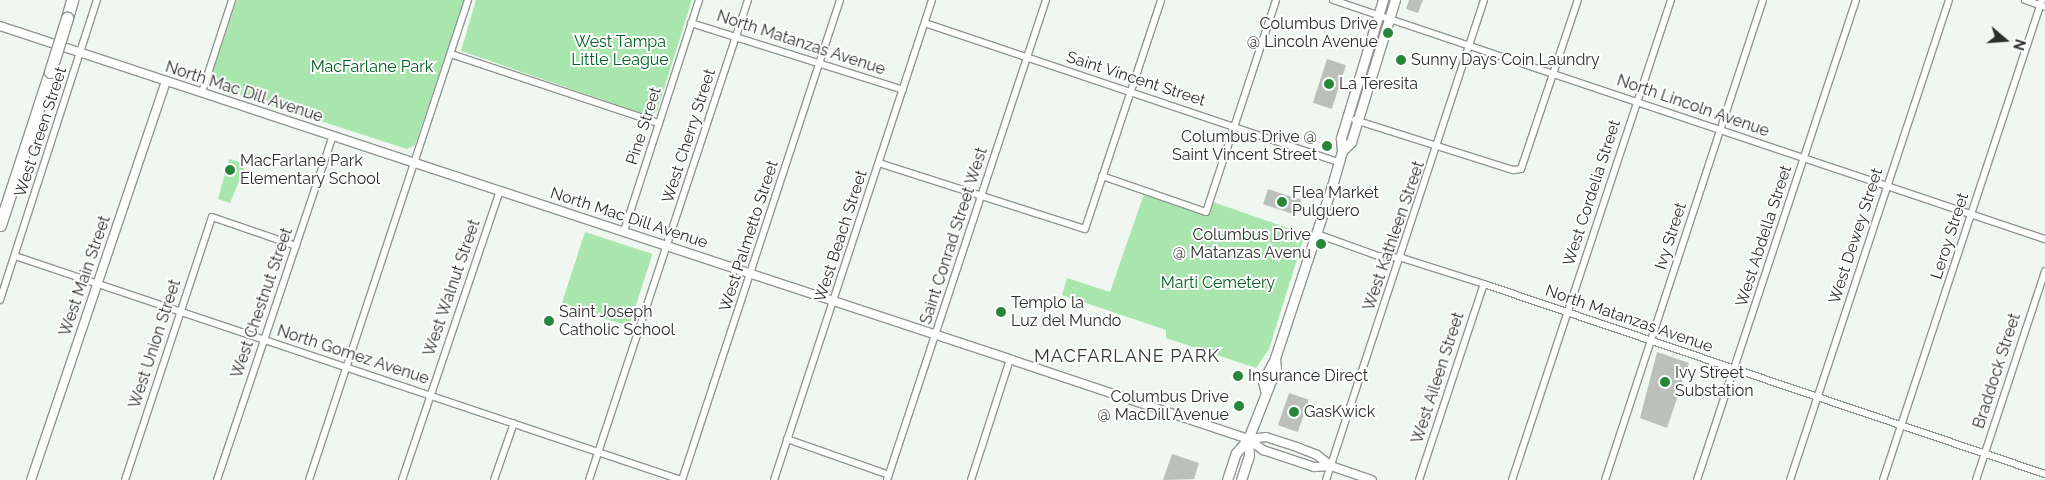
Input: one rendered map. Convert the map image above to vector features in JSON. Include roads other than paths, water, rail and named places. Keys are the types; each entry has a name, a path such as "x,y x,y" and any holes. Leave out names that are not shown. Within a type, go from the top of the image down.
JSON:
{"highway":[{"path":"0,225 72,0"}],"main road":[{"path":"1228,480 1236,453 1248,439 1265,390 1276,368 1275,358 1317,234 1342,151 1346,117 1383,0"},
{"path":"1342,151 1351,142 1395,0"},
{"path":"1241,480 1249,455 1248,439"}],"street":[{"name":"West Green Street","path":"0,300 97,0"},
{"path":"202,92 232,0"},
{"path":"309,480 468,0"},
{"name":"Pine Street","path":"624,231 699,0"},
{"name":"West Cherry Street","path":"589,480 748,0"},
{"name":"West Palmetto Street","path":"682,480 752,274 840,0"},
{"name":"West Beach Street","path":"774,480 932,0"},
{"name":"Saint Conrad Street West","path":"888,477 1046,0"},
{"path":"879,163 1085,229 1161,0"},
{"path":"1102,176 1206,212 1276,0"},
{"name":"North Lincoln Avenue","path":"1333,0 2045,239"},
{"name":"West Kathleen Street","path":"1326,480 1439,147 1484,0"},
{"path":"1346,117 1514,170 1521,168 1578,0"},
{"name":"West Cordelia Street","path":"1512,480 1670,0"},
{"name":"Ivy Street","path":"1605,480 1763,0"},
{"name":"West Abdella Street","path":"1698,480 1856,0"},
{"name":"West Dewey Street","path":"1790,480 1949,0"},
{"path":"2025,0 2042,4"},
{"name":"Leroy Street","path":"1883,480 2042,4"},
{"name":"North Matanzas Avenue","path":"691,23 903,90"},
{"name":"Saint Vincent Street","path":"925,23 1338,162"},
{"name":"North Mac Dill Avenue","path":"0,26 936,334 1248,439 1263,450 1314,467 1331,466"},
{"path":"451,54 660,123"},
{"name":"West Main Street","path":"31,480 166,81"},
{"name":"West Chestnut Street","path":"217,480 334,136"},
{"name":"West Walnut Street","path":"402,480 500,190"},
{"name":"West Union Street","path":"125,480 212,217 296,246"},
{"name":"North Matanzas Avenue","path":"1317,234 1378,256 1402,258 1484,284 2045,474"},
{"name":"North Gomez Avenue","path":"15,256 682,480"},
{"name":"Braddock Street","path":"1976,480 2045,271"},
{"name":"West Aileen Street","path":"1419,480 1484,284"},
{"path":"970,480 1010,359"},
{"path":"494,480 514,423"},
{"name":"North Mac Dill Avenue","path":"1248,439 1266,437 1317,455 1331,466 1372,480"},
{"path":"787,439 888,477"}],"place":[{"name":"Columbus Drive @ Lincoln Avenue","path":"1388,33"},
{"name":"Sunny Days Coin Laundry","path":"1401,60"},
{"name":"La Teresita","path":"1329,84"},
{"name":"Columbus Drive @ Saint Vincent Street","path":"1327,146"},
{"name":"MacFarlane Park Elementary School","path":"230,170"},
{"name":"Flea Market Pulguero","path":"1282,202"},
{"name":"Columbus Drive @ Matanzas Avenu","path":"1321,244"},
{"name":"Templo la Luz del Mundo","path":"1001,312"},
{"name":"Saint Joseph Catholic School","path":"549,321"},
{"name":"Insurance Direct","path":"1238,376"},
{"name":"Ivy Street Substation","path":"1665,382"},
{"name":"Columbus Drive @ MacDill Avenue","path":"1239,406"},
{"name":"GasKwick","path":"1294,412"}],"district":[{"name":"MACFARLANE PARK","path":"1127,356"}],"park label":[{"name":"West Tampa Little League","path":"620,51"},
{"name":"MacFarlane Park","path":"372,67"},
{"name":"Marti Cemetery","path":"1218,283"}]}
